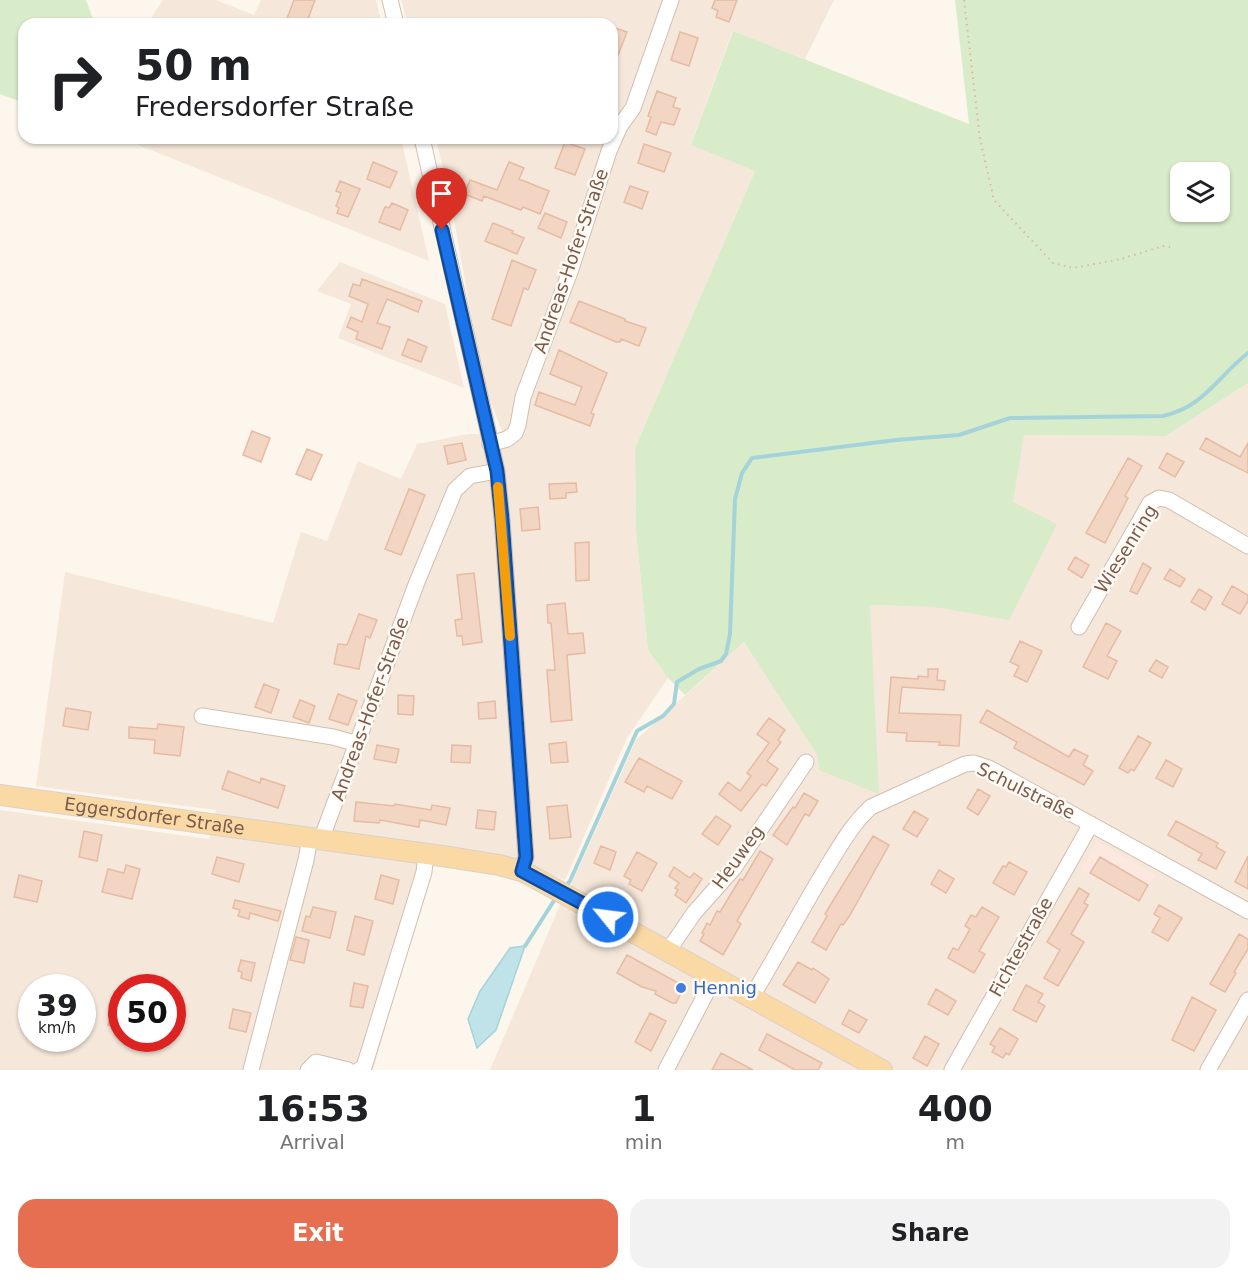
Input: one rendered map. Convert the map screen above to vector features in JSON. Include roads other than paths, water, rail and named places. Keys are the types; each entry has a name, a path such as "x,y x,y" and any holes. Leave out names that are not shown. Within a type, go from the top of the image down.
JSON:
{"main road":[{"name":"Eggersdorfer Straße","path":"0,795 426,854 499,865 522,871 882,1070"}],"street":[{"path":"390,0 394,18"},
{"name":"Andreas-Hofer-Straße","path":"618,131 633,108 671,0"},
{"path":"423,144 497,471 526,857 522,871"},
{"name":"Andreas-Hofer-Straße","path":"490,444 507,439 515,433 523,397 568,279 612,144"},
{"name":"Andreas-Hofer-Straße","path":"317,839 325,829 417,582 454,490 470,476 497,471"},
{"name":"Wiesenring","path":"1079,627 1150,503 1159,498 1169,500 1248,546"},
{"path":"202,716 333,737 358,744"},
{"name":"Heuweg","path":"668,951 694,913 734,868 806,762"},
{"name":"Schulstraße","path":"751,998 850,829 871,807 965,764 974,763 988,768 1248,911"},
{"name":"Fichtestraße","path":"952,1070 1091,824"},
{"path":"251,1070 304,867 317,839"},
{"path":"359,1070 364,1067 424,872 426,854"},
{"path":"666,1070 714,978"},
{"path":"1208,1070 1248,1000"},
{"path":"308,1070 316,1062 348,1070"}],"water":[{"path":"525,946 496,1030 477,1048 468,1019 480,991 510,948"}],"waterway":[{"path":"564,888 570,881 637,731 663,716 674,704 677,682 699,669 721,661 726,654 730,634 735,499 742,473 752,458 896,440 959,435 1010,418 1163,416 1177,412 1200,398 1248,353"},
{"path":"525,946 557,896"}],"place":[{"name":"Hennig","path":"681,988"}]}
